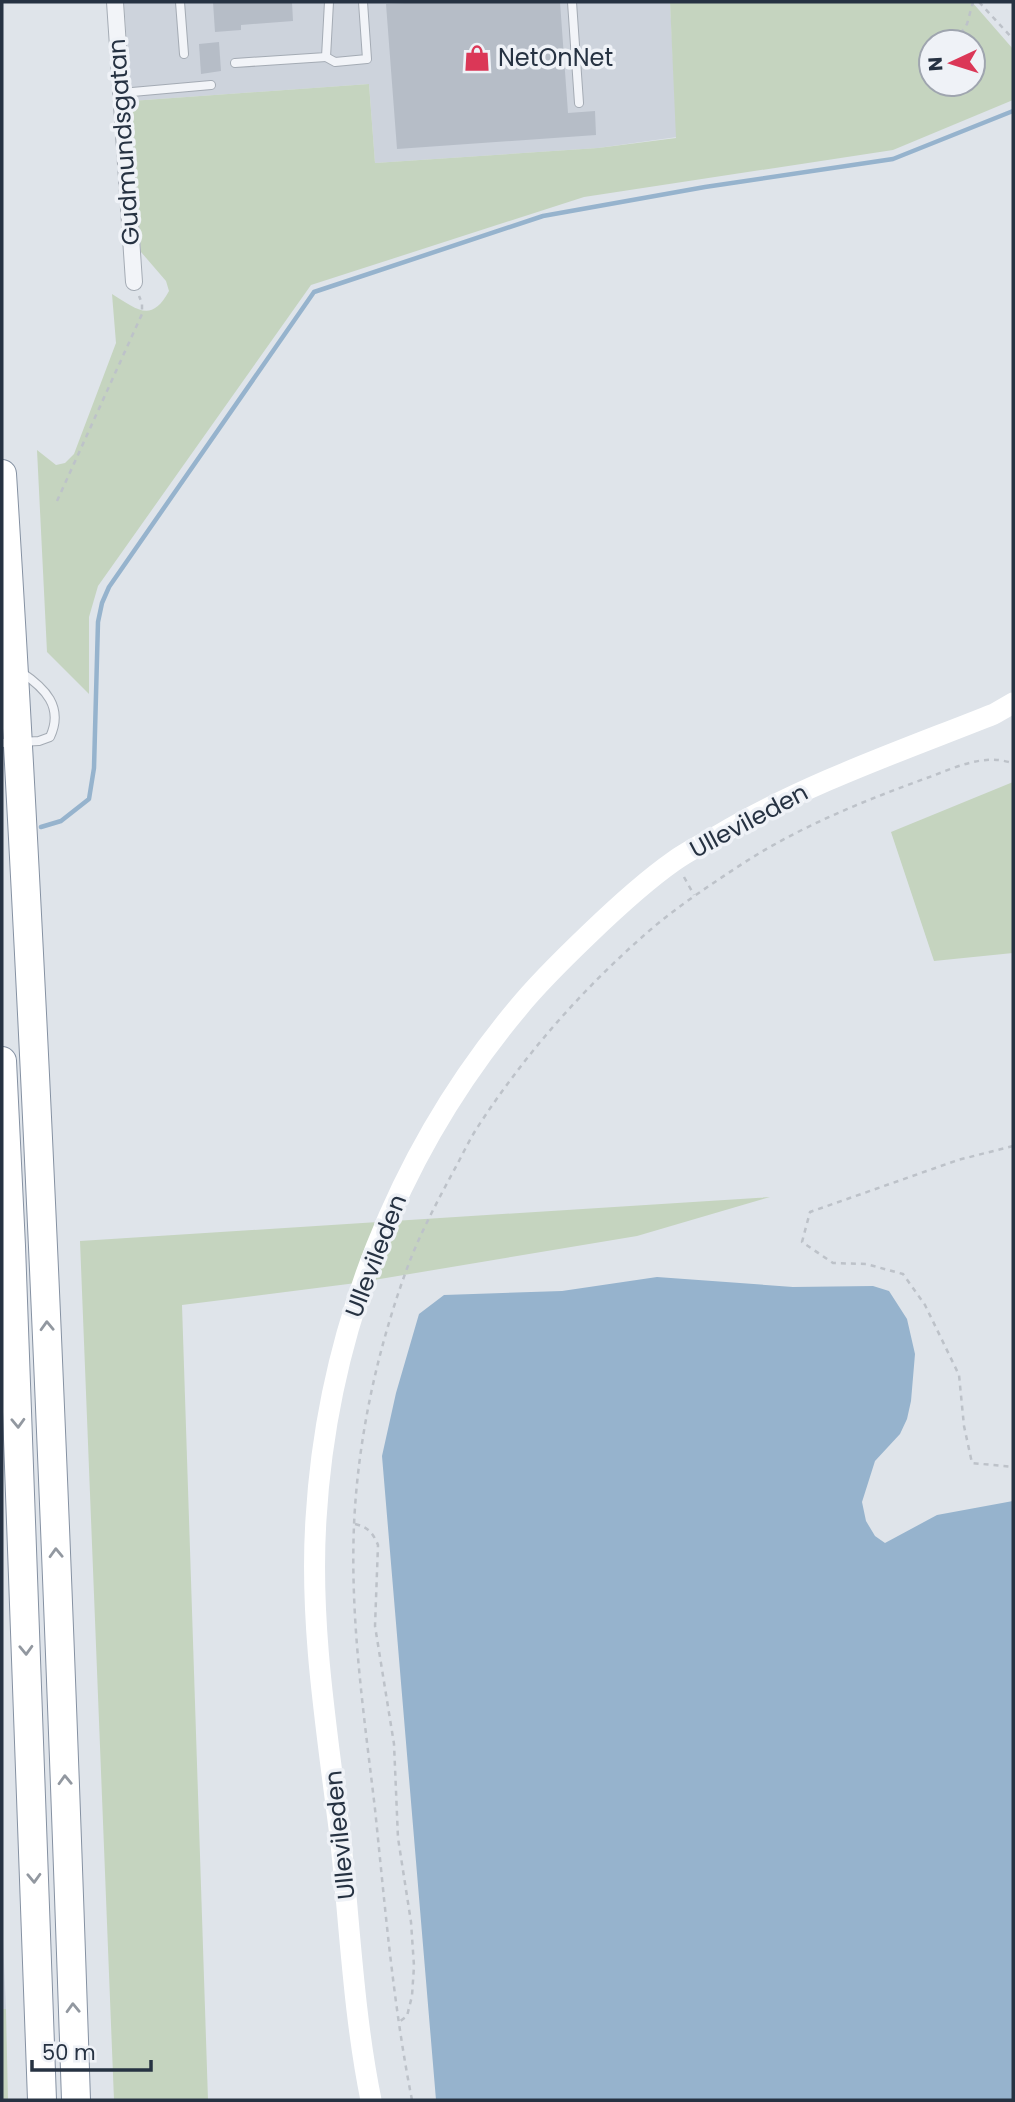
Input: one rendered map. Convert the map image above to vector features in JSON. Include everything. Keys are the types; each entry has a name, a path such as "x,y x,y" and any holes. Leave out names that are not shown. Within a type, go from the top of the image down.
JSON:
{"highway":[{"path":"2,474 13,666 9,743 30,960 61,1658 76,2100"},
{"path":"2,1061 42,2100"}],"main road":[{"name":"Ullevileden","path":"371,2100 358,2014 314,1589 321,1461 334,1385 350,1321 370,1259 396,1199 430,1131 475,1063 519,1006 570,952 664,869 760,810 844,773 1004,713 1013,703"}],"street":[{"name":"Gudmundsgatan","path":"115,2 134,282"}],"lane":[{"path":"180,2 184,54"},
{"path":"326,57 329,2"},
{"path":"235,63 326,57 335,62 368,59 363,2"},
{"path":"572,2 579,103"},
{"path":"121,93 211,85"},
{"path":"9,743 39,741 50,737 55,726 49,695 13,666"}],"path":[{"path":"964,28 973,2"},
{"path":"979,2 1013,39"},
{"path":"57,501 142,314 142,303 134,282"},
{"path":"412,2100 399,2022 360,1674 354,1589 359,1469 371,1393 389,1323 410,1261 439,1198 475,1131 513,1076 594,982 643,935 694,895 772,844 853,806 975,762 997,760 1013,763"},
{"path":"1013,1146 958,1160 810,1212 802,1242 833,1263 866,1264 903,1274 925,1305 960,1374 964,1426 972,1463 1013,1467"},
{"path":"355,1524 365,1526 378,1545 376,1626 394,1744 398,1838 411,1922 414,1966 407,2017 399,2022"}],"shaded area":[{"path":"124,2 670,2 677,137 598,148 375,163 369,84 131,101"},
{"path":"2,1918 6,2009 2,2009"}],"green space":[{"path":"670,2 972,2 1013,49 1013,100 893,150 584,197 311,285 98,586 89,617 89,694 47,652 37,450 56,465 65,463 74,454 116,343 112,294 136,308 150,310 156,308 169,291 166,281 141,252 131,101 369,84 375,163 598,148 676,138"},
{"path":"1013,782 1013,953 934,961 891,832"},
{"path":"770,1197 637,1236 356,1283 182,1305 208,2100 114,2100 80,1241"},
{"path":"2,2009 6,2009 8,2100 2,2100"}],"water":[{"path":"657,1277 793,1287 873,1286 889,1291 907,1319 915,1354 911,1401 900,1434 875,1461 862,1502 866,1521 875,1536 885,1543 937,1515 1013,1501 1013,2100 436,2100 382,1456 396,1393 419,1314 444,1295 562,1291"}],"building":[{"path":"213,2 292,2 293,21 241,25 241,30 215,32"},
{"name":"NetOnNet","path":"560,2 568,113 595,111 596,135 397,149 386,4"},
{"path":"219,42 221,71 201,74 199,44"}],"waterway":[{"path":"41,827 61,821 89,799 94,768 98,622 109,587 314,292 543,216 705,187 893,159 1013,111"}],"place":[{"name":"NetOnNet","path":"477,58"}]}
